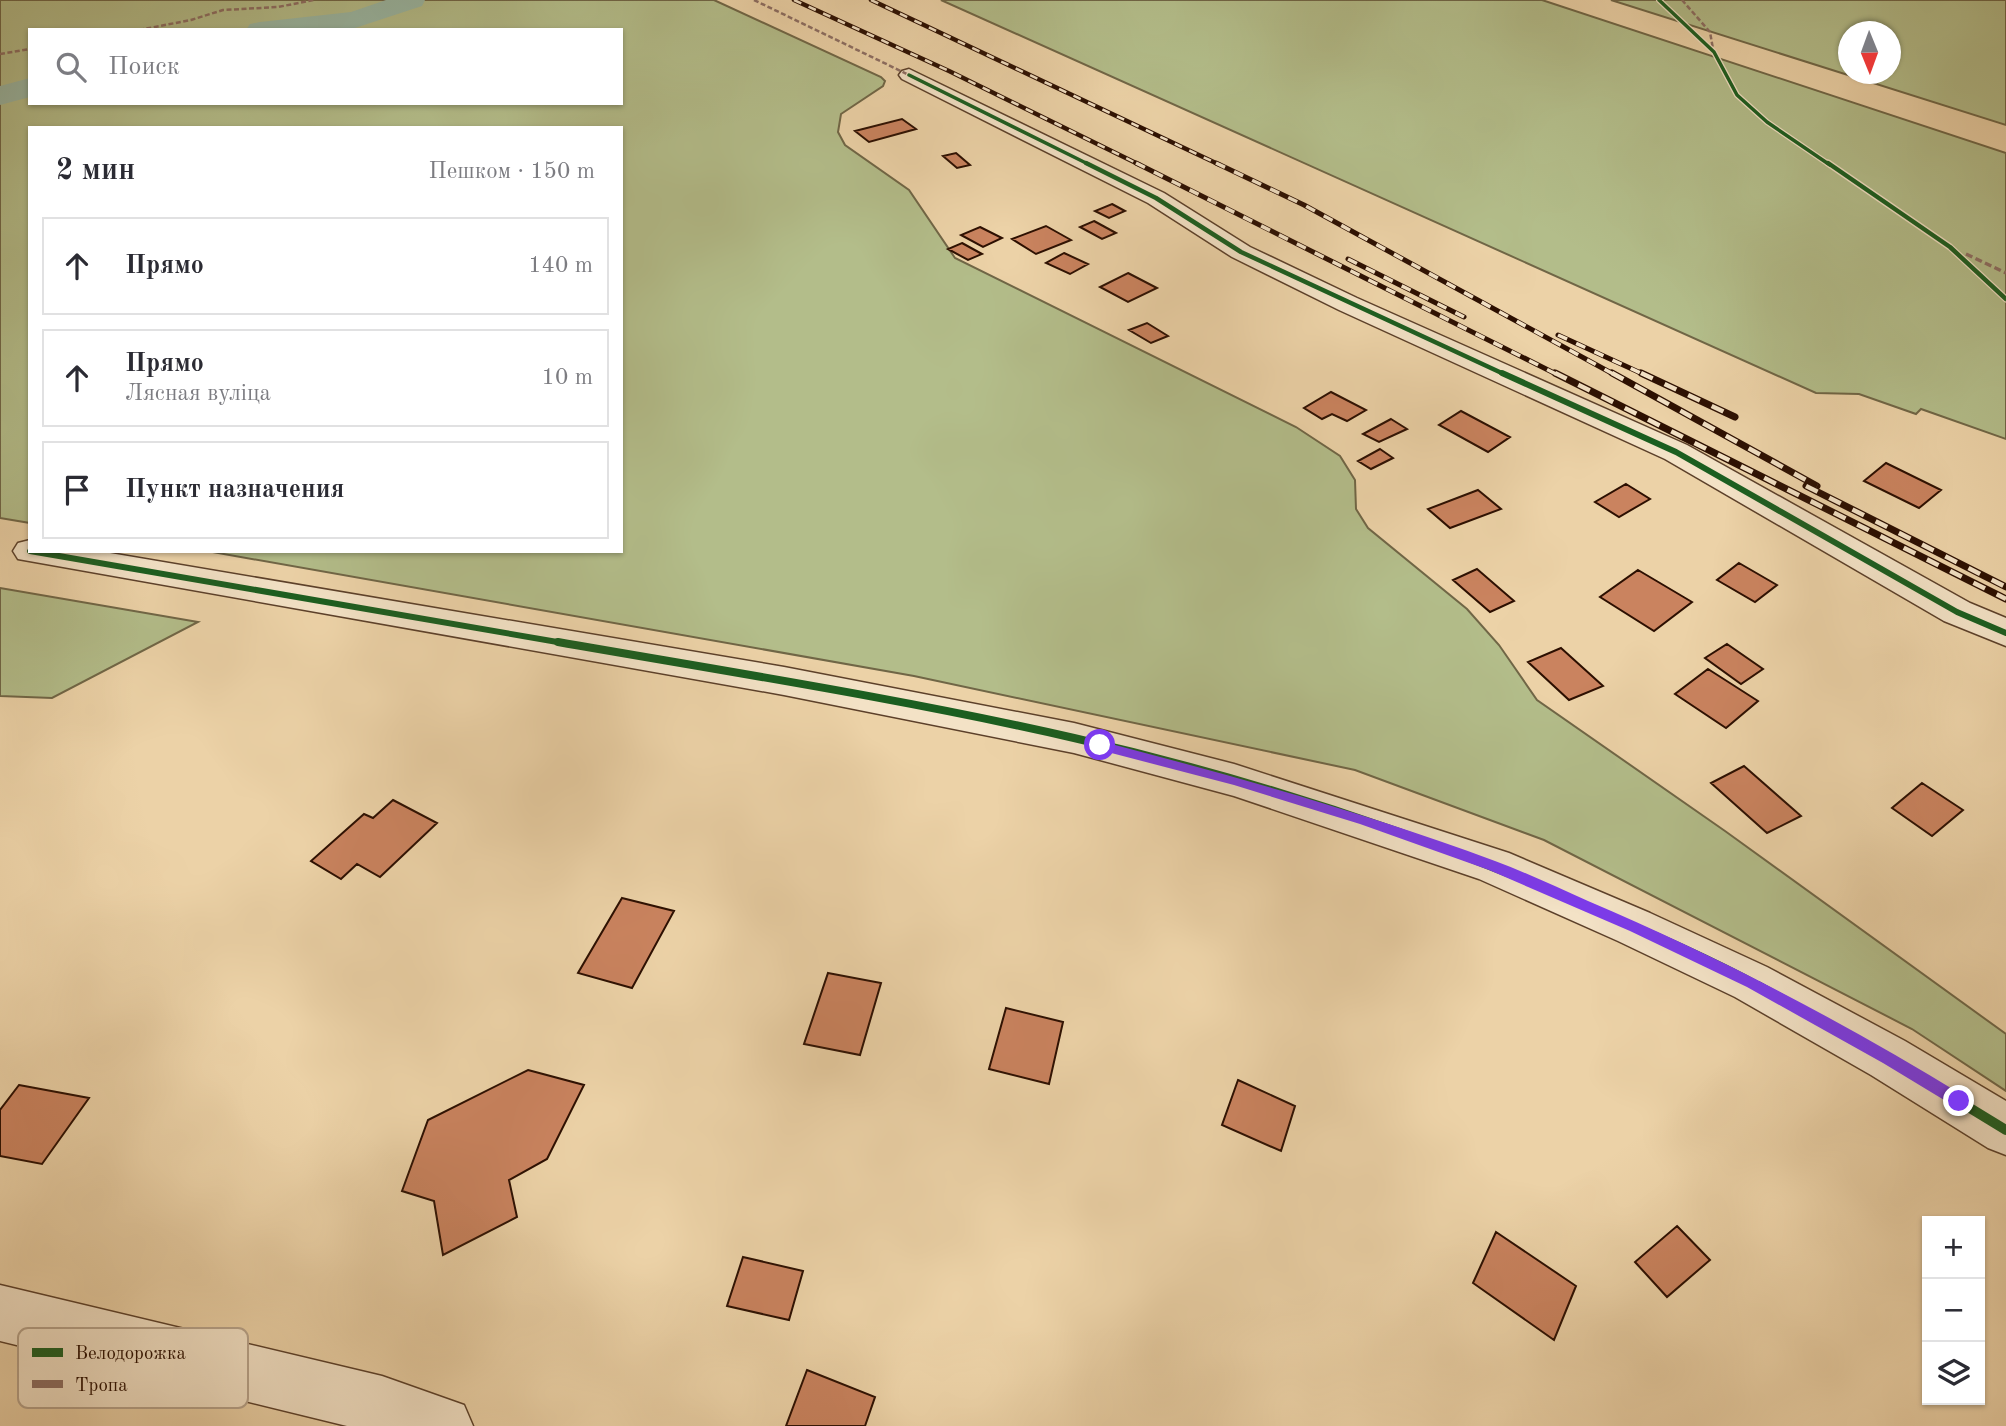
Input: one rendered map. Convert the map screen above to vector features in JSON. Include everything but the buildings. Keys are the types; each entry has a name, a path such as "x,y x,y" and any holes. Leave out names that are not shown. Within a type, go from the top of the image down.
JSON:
{"street":[{"path":"909,75 1156,198 1241,252 1447,351 1530,384 1676,452 1957,612 2006,633"},
{"path":"0,546 28,551"},
{"path":"42,553 784,681 1074,738 1234,780 1494,866 1634,927 1751,982 1888,1058 2006,1130"},
{"path":"0,1313 62,1328"},
{"path":"248,1373 382,1405 443,1426"}],"green space":[{"path":"0,0 714,0 885,81 883,86 841,114 838,132 845,145 909,190 955,258 1296,427 1340,456 1355,480 1356,509 1368,528 1467,609 1499,645 1537,700 1725,831 2006,1034 2006,1091 1912,1029 1544,840 1355,770 914,676 218,553 623,553 623,126 28,126 28,523 0,518"},
{"path":"941,0 1542,0 2006,153 2006,439 1921,409 1916,414 1859,394 1816,393"},
{"path":"1611,0 2006,0 2006,125 1876,84 1901,84 1901,21 1838,21 1838,72"},
{"path":"0,588 198,622 52,698 0,696"}],"waterway":[{"path":"279,28 355,20 412,0"},
{"path":"0,96 28,88"}],"railway":[{"path":"794,0 949,71 1139,165"},
{"path":"871,0 1220,165"},
{"path":"1216,163 1304,205 1615,375"},
{"path":"1139,165 1558,375"},
{"path":"1348,259 1464,317"},
{"path":"1558,335 1645,375"},
{"path":"1555,373 2006,599"},
{"path":"1612,373 1817,486"},
{"path":"1641,373 1735,417"},
{"path":"1806,486 2006,587"}],"marked path":[{"path":"149,28 191,20 223,10 278,7 314,0"},
{"path":"754,0 909,75"},
{"path":"1682,0 1710,32 1713,49"},
{"path":"0,54 28,49"},
{"path":"1966,254 2006,273"}],"cycle path":[{"path":"1659,0 1714,52 1737,95 1767,122 1950,247 2006,299"},
{"path":"909,75 1156,198 1241,252 1348,304 1676,452 1957,612 2006,633"},
{"path":"42,553 784,681 1074,738 1234,780 1494,866 1634,927 1751,982 1888,1058 2006,1130"}],"route":[{"path":"1100,745 1234,780 1494,866 1751,982 1959,1101"}]}
